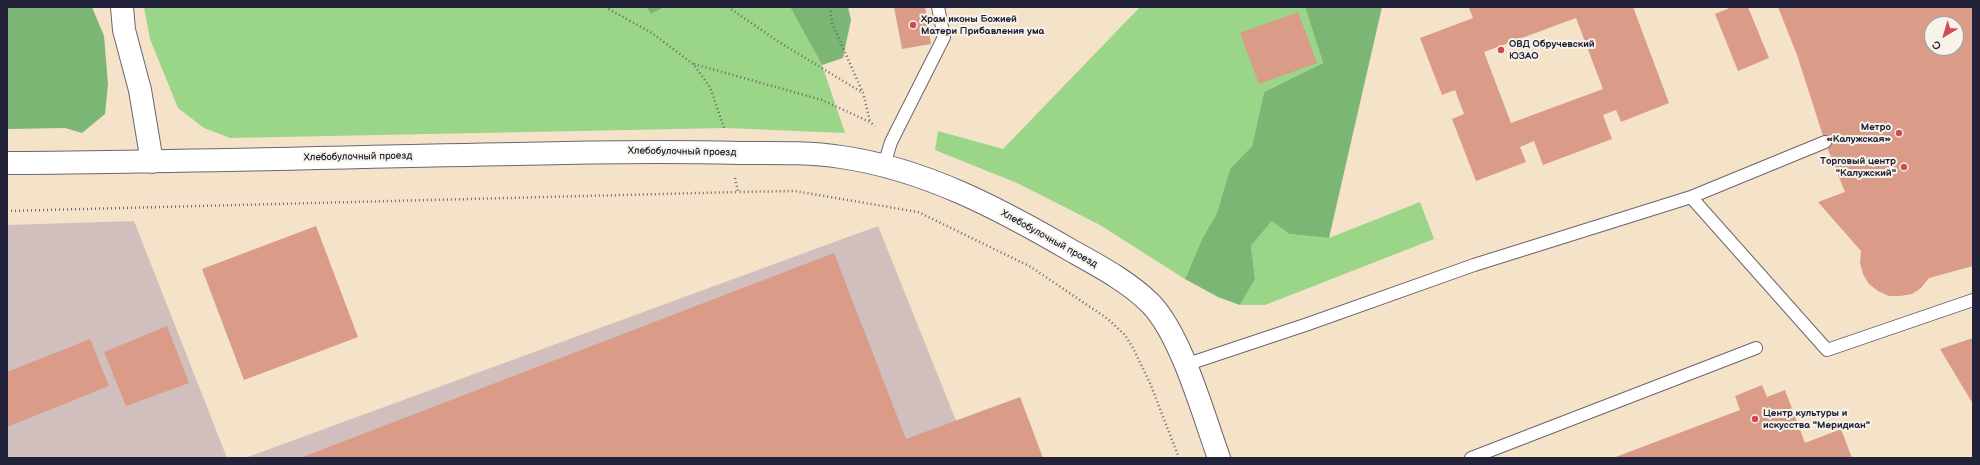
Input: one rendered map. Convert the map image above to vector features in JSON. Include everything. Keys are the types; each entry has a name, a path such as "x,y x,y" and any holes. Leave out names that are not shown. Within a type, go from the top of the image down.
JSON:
{"street":[{"path":"122,7 124,30 140,90 152,162"},
{"name":"Хлебобулочный проезд","path":"7,163 152,162 638,151 730,152 840,157 884,165 941,183 1020,220 1124,282 1151,304 1168,327 1185,365 1219,458"}],"lane":[{"path":"884,165 891,142 944,37 938,7"},
{"path":"1185,365 1308,324 1474,265 1691,196 1825,142"},
{"path":"1691,196 1827,350 1973,300"},
{"path":"1471,458 1756,348"}],"path":[{"path":"605,7 652,33 693,64 710,87 721,115 738,192"},
{"path":"728,7 779,42 862,93"},
{"path":"830,7 832,23 862,93 870,122"},
{"path":"693,64 822,100 870,122 891,142"},
{"path":"7,211 795,191 918,212 1031,268 1108,319 1125,335 1134,348 1150,383 1179,458"}],"shaded area":[{"path":"134,221 227,458 7,458 7,225"},
{"path":"878,226 971,458 245,458"}],"green space":[{"path":"7,7 92,7 104,36 108,84 105,114 82,133 65,128 7,129"},
{"path":"144,7 646,7 651,14 665,7 790,7 822,65 845,133 726,128 230,138 204,128 178,108 150,39"},
{"path":"646,7 665,7 651,14"},
{"path":"790,7 848,7 851,20 843,58 822,65"},
{"path":"1140,7 1305,7 1323,63 1264,92 1252,146 1230,169 1217,213 1202,239 1185,279 1100,225 1017,183 935,150 938,131 1003,149"},
{"path":"1305,7 1382,7 1329,238 1289,234 1272,221 1251,246 1255,279 1240,305 1218,297 1185,279 1202,239 1217,213 1230,169 1252,146 1264,92 1323,63"},
{"path":"1420,202 1434,239 1265,305 1240,305 1255,279 1251,246 1272,221 1289,234 1329,238"}],"building":[{"name":"Храм иконы Божией Матери Прибавления ума","path":"894,7 925,7 931,44 902,49"},
{"path":"1633,7 1669,103 1621,122 1616,110 1603,115 1612,139 1543,165 1534,141 1520,147 1526,162 1476,181 1452,119 1464,114 1455,90 1442,95 1420,38 1473,18 1469,8","holes":["1576,18 1603,89 1511,123 1484,52"]},
{"path":"1732,7 1748,7 1769,58 1738,71 1715,14"},
{"name":"Торговый центр \"Калужский\"","path":"1778,7 1973,7 1973,266 1929,278 1921,288 1912,294 1889,296 1878,291 1869,284 1863,274 1860,263 1861,251 1818,202 1845,192 1825,142 1797,55"},
{"path":"1298,12 1317,63 1259,84 1240,33"},
{"path":"316,226 358,337 244,380 202,269"},
{"path":"834,253 906,439 1020,397 1043,458 300,458"},
{"path":"167,326 189,383 126,406 104,352"},
{"path":"1973,338 1973,404 1940,349"},
{"path":"90,339 109,386 7,427 7,372"},
{"name":"Центр культуры и искусства \"Меридиан\"","path":"1762,385 1767,397 1785,390 1805,443 1841,429 1852,458 1613,458 1740,410 1735,396"}],"place":[{"name":"Храм иконы Божией Матери Прибавления ума","path":"913,25"},
{"name":"ОВД Обручевский ЮЗАО","path":"1501,50"},
{"name":"Метро «Калужская»","path":"1899,133"},
{"name":"Торговый центр \"Калужский\"","path":"1904,167"},
{"name":"Центр культуры и искусства \"Меридиан\"","path":"1755,419"}]}
